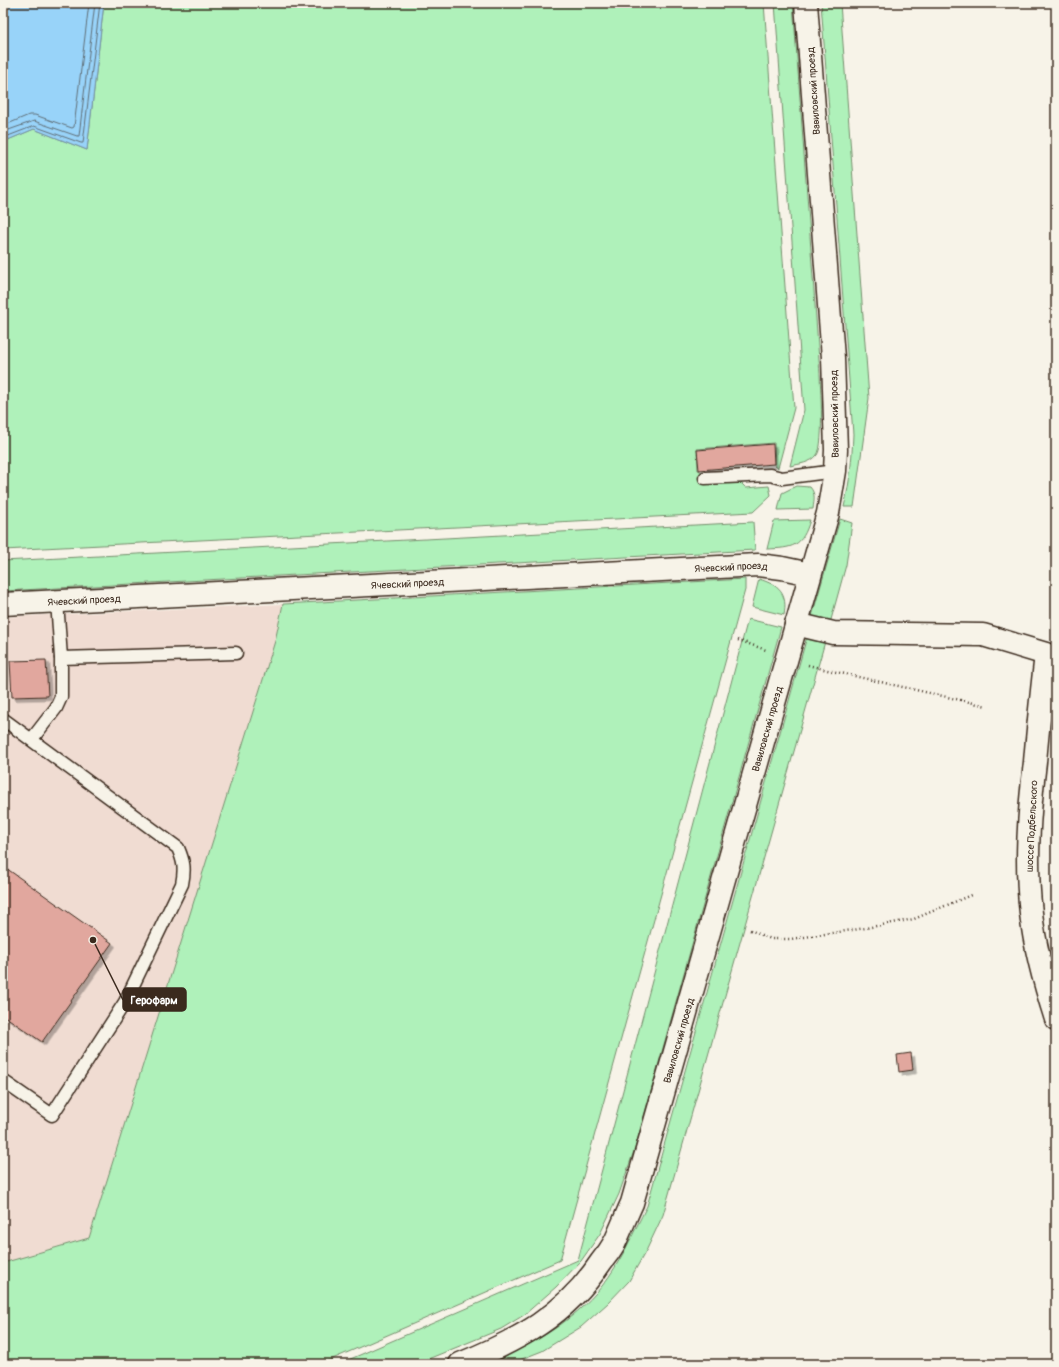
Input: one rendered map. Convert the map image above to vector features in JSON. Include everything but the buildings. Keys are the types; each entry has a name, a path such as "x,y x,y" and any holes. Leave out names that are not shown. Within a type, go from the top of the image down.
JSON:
{"street":[{"name":"Вавиловский проезд","path":"460,1364 498,1349 532,1330 564,1306 593,1275 614,1243 632,1203 828,514 835,471 836,450 833,358 806,3"},
{"name":"Ячевский проезд","path":"3,604 758,565 810,574"},
{"name":"шоссе Подбельского","path":"796,624 833,633 983,635 1046,654 1031,800 1028,851 1029,890 1036,945 1044,982 1056,1020"}],"lane":[{"path":"705,478 770,475 782,478 835,471"},
{"path":"32,739 56,708 61,697 61,658 57,601"},
{"path":"61,658 236,653"},
{"path":"3,718 178,848 184,862 185,871 182,884 125,1002 52,1115 3,1081"}],"path":[{"path":"823,669 987,706"},
{"path":"750,930 771,939 791,939 866,928 914,919 971,895"}],"shaded area":[{"path":"283,604 275,641 89,1238 3,1263 3,617"}],"green space":[{"path":"104,3 764,3 794,408 778,468 775,466 774,443 697,449 698,470 702,472 704,483 739,481 746,488 769,486 771,495 753,512 3,550 3,142 34,129 87,150"},
{"path":"775,3 793,3 821,394 821,438 817,455 801,464 790,466 804,410"},
{"path":"821,3 840,3 869,398 854,507 844,507 848,489 853,434"},
{"path":"796,486 810,487 814,495 813,509 778,510 782,493"},
{"path":"840,519 852,523 846,565 829,627 810,623"},
{"path":"810,520 804,536 800,541 790,547 767,549 774,521"},
{"path":"753,522 755,550 3,591 3,561"},
{"path":"745,579 745,590 560,1260 321,1364 3,1364 3,1263 89,1238 275,641 283,604"},
{"path":"759,579 772,584 780,591 785,601 784,615 752,607"},
{"path":"748,619 781,627 635,1148 619,1194 600,1234 581,1261 556,1287 524,1315 501,1329 416,1364 339,1364 578,1260"},
{"path":"808,633 826,638 663,1215 647,1249 629,1281 608,1303 581,1327 542,1351 509,1364 487,1364 519,1350 549,1332 578,1311 609,1277 647,1206"}],"water":[{"path":"3,3 104,3 87,150 34,129 3,142"}],"railway":[{"path":"1048,1364 1056,1356"}],"place":[{"name":"Герофарм","path":"93,940"}]}
